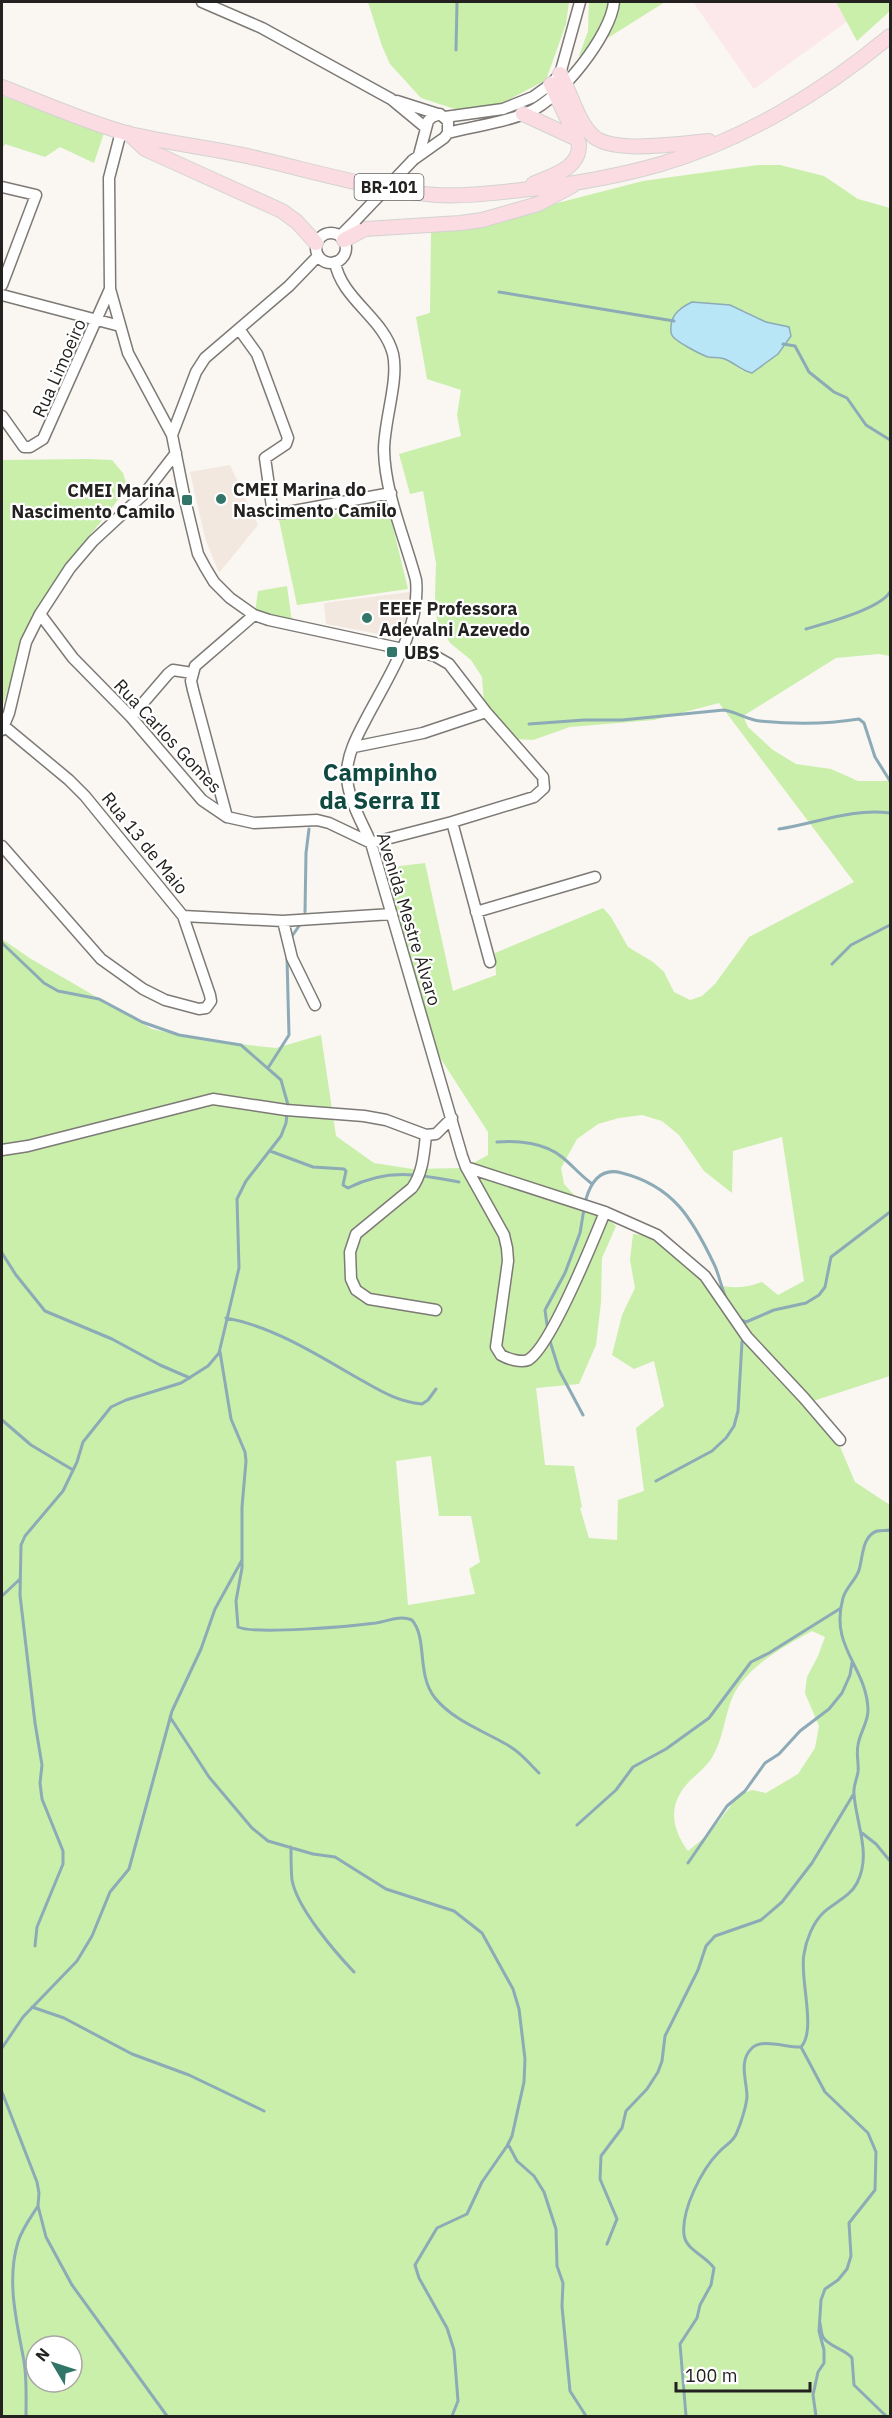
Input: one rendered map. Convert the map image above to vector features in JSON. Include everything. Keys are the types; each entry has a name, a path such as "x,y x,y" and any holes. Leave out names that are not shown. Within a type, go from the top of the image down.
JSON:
{"main road":[{"name":"BR-101","path":"2,87 125,132 414,192 462,195 580,182 659,165 747,130 804,98 891,36"},
{"path":"521,190 568,168 579,153 577,139 558,84"},
{"path":"558,84 586,128 601,142 611,145 652,145 723,140"},
{"path":"523,114 577,139"},
{"path":"125,132 145,149 282,211 297,222 317,250"},
{"path":"342,238 365,229 460,223 498,216 538,204 580,182"}],"street":[{"path":"416,157 430,118 503,109 534,97 558,84 581,2"},
{"path":"391,99 435,140 523,114 536,108 605,30 611,18 614,2"},
{"path":"207,3 262,28 391,99 442,115 448,121 446,135 416,157 356,220 342,238 345,252 343,256 335,262 326,262 317,250"},
{"path":"125,132 109,178 110,289 128,353 172,435 184,500 198,554 214,582 230,598 254,615 442,659 449,664 486,712 543,777 545,783 542,792 534,797 371,843"},
{"path":"2,187 36,195 2,285"},
{"path":"172,435 192,383 205,358 289,286 317,250 320,237 328,233 342,238"},
{"name":"Avenida Mestre Álvaro","path":"335,262 340,280 387,340 393,357 384,450 391,493 418,591 415,611 397,647 348,763 348,782 371,843 466,1167 504,1235 508,1261 496,1347 501,1355 506,1358 526,1360 545,1339 584,1262 605,1212"},
{"name":"Rua Limoeiro","path":"2,416 24,447 39,443 46,436 110,289"},
{"path":"2,295 120,326"},
{"path":"239,329 257,354 288,438 286,444 265,458 272,507 275,511 283,513 391,493"},
{"path":"3,728 26,642 40,614 77,559 93,541 141,498 176,453"},
{"name":"Rua Carlos Gomes","path":"40,614 73,658 131,717 202,800 227,817 254,823 317,820 329,823 371,843"},
{"path":"227,817 193,690 192,673 201,658 254,615"},
{"path":"131,717 173,670 192,673"},
{"path":"354,747 423,733 486,712"},
{"name":"Rua 13 de Maio","path":"3,728 69,780 85,796 183,916 283,921 392,914"},
{"path":"452,822 489,962"},
{"path":"2,846 101,959 142,988 165,1000 199,1009 206,1008 211,1001 210,995 183,916"},
{"path":"476,912 595,877"},
{"path":"283,921 292,958 315,1005"},
{"path":"2,1150 104,1127 206,1100 286,1110 364,1116 386,1120 426,1135 436,1134 452,1118"},
{"path":"426,1135 417,1182 356,1234 350,1252 351,1279 357,1290 369,1299 436,1310"},
{"path":"466,1167 605,1212 657,1235 698,1269 747,1337 840,1440"}],"shaded area":[{"path":"693,2 874,2 754,89"},
{"name":"CMEI Marina do Nascimento Camilo","path":"230,465 258,525 219,573 205,538 190,472"},
{"name":"EEEF Professora Adevalni Azevedo","path":"409,592 412,600 407,626 394,637 326,624 324,603"}],"green space":[{"path":"368,2 569,2 566,24 546,80 495,107 458,110 421,98 390,64"},
{"path":"589,2 665,2 579,56 588,31"},
{"path":"836,2 890,2 890,11 857,41"},
{"path":"2,96 105,130 94,163 60,147 45,157 5,144 2,149"},
{"path":"758,165 780,165 824,176 858,199 890,208 890,656 879,654 836,658 743,716 748,727 773,750 796,764 831,769 858,781 890,781 890,1376 807,1403 835,1435 855,1482 890,1505 890,2416 2,2416 2,939 31,959 152,1029 201,1040 276,1048 321,1035 336,1136 374,1163 413,1169 464,1168 488,1155 488,1132 439,1056 418,1016 400,964 384,868 425,863 453,991 496,975 495,953 603,908 611,917 628,947 653,962 664,972 674,992 690,1000 702,996 715,984 749,937 854,882 719,703 654,720 570,727 533,740 515,739 484,703 482,677 471,660 450,643 437,619 436,563 423,491 410,494 399,454 461,436 457,415 461,390 427,379 416,317 430,313 431,232 492,220 643,181","holes":["680,308 743,310 766,322 789,327 743,371 728,360 707,357 675,339 671,327","642,1115 662,1121 679,1135 704,1171 732,1193 733,1151 782,1137 804,1281 778,1295 762,1282 736,1287 717,1284 710,1282 664,1245 633,1234 630,1260 635,1288 622,1315 612,1355 634,1369 654,1361 664,1406 636,1428 644,1491 618,1500 617,1540 589,1538 580,1508 582,1507 574,1466 545,1465 536,1388 579,1384 596,1345 601,1302 602,1258 616,1226 592,1206 576,1197 564,1184 561,1168 577,1139 598,1124","431,1456 439,1516 471,1516 480,1562 469,1569 475,1594 408,1605 396,1461","812,1631 825,1637 807,1677 805,1693 819,1726 815,1748 798,1774 766,1793 752,1790 739,1795 709,1834 688,1851 675,1822 677,1800 684,1787 714,1754 734,1694 758,1665"]},
{"path":"2,460 112,460 123,473 127,486 65,566 44,599 28,634 2,708"},
{"path":"388,507 408,589 297,605 279,520"},
{"path":"287,586 292,622 255,613 258,591"}],"water":[{"path":"692,302 730,305 766,322 789,327 791,336 778,354 752,373 748,372 725,359 700,354 674,338 671,334 673,317 681,308"}],"waterway":[{"path":"456,50 457,2"},
{"path":"499,292 674,321"},
{"path":"783,344 795,346 809,372 834,392 847,398 866,425 890,440"},
{"path":"806,629 864,610 890,592"},
{"path":"529,724 622,720 724,710 746,718 772,722 822,723 859,719 864,723 875,757 890,781"},
{"path":"779,829 848,814 890,813"},
{"path":"305,912 306,853 309,829"},
{"path":"832,964 851,945 890,925"},
{"path":"290,939 299,926"},
{"path":"2,943 44,983 58,991 99,999 142,1022 179,1035 241,1045 281,1080 288,1105 286,1123 281,1136 246,1181 237,1199 239,1268 219,1353 208,1366 181,1383 111,1407 83,1442 77,1462 63,1491 25,1536 21,1545 20,1595 42,1765 40,1783 42,1799 63,1851 63,1864 37,1927 35,1946"},
{"path":"268,1068 289,1035 287,958"},
{"path":"497,1142 522,1142 548,1148 562,1157 591,1183"},
{"path":"270,1151 313,1167 344,1169 346,1171 343,1185 348,1188 376,1178 403,1174 459,1182"},
{"path":"586,1199 598,1177 608,1172 622,1173 640,1179 668,1195 689,1218 698,1232 716,1268 726,1298"},
{"path":"547,1325 545,1310 565,1273 580,1233 584,1209"},
{"path":"739,1319 746,1322 774,1310 806,1303 819,1295 825,1287 831,1257 890,1212"},
{"path":"2,1253 16,1275 45,1311 112,1339 190,1378"},
{"path":"226,1318 276,1334 379,1390 403,1400 422,1404 436,1389"},
{"path":"549,1338 559,1370 583,1415"},
{"path":"656,1481 712,1451 726,1438 734,1426 738,1411 742,1342"},
{"path":"220,1352 231,1419 245,1452 246,1461 242,1507 242,1568 236,1601 238,1627 283,1630 376,1623 398,1618 412,1620 420,1637 429,1689 435,1698 459,1718 514,1749 539,1773"},
{"path":"2,1420 31,1445 73,1470"},
{"path":"801,2047 808,2029 803,1964 808,1938 823,1913 854,1888 863,1861 862,1839 854,1791 858,1772 858,1745 868,1710 862,1681 844,1644 840,1615 844,1594 858,1574 868,1537 877,1531 890,1530"},
{"path":"2,2048 23,2017 77,1961 92,1936 110,1892 129,1869 172,1711 201,1649 215,1609 242,1560"},
{"path":"2,1596 20,1579"},
{"path":"577,1825 616,1790 633,1767 666,1749 709,1718 751,1662 841,1608"},
{"path":"688,1863 727,1806 745,1791 765,1763 779,1754 800,1731 829,1709 842,1693 850,1675 852,1663"},
{"path":"170,1717 209,1777 252,1828 268,1841 313,1854 335,1857 386,1889 454,1911 482,1933 513,1989 519,2009 525,2059 524,2082 512,2136 482,2182 467,2214 437,2228 415,2265 419,2278 447,2328 454,2350 458,2401 452,2416"},
{"path":"607,2244 617,2219 600,2179 601,2156 622,2128 626,2111 647,2089 658,2072 662,2061 665,2036 698,1970 706,1946 715,1936 761,1920 782,1902 812,1863 853,1795"},
{"path":"862,1833 876,1844 890,1861"},
{"path":"291,1847 292,1880 301,1903 327,1941 354,1972"},
{"path":"32,2007 64,2018 132,2054 189,2075 264,2111"},
{"path":"686,2416 680,2344 697,2318 700,2305 711,2285 714,2268 688,2245 684,2235 689,2202 712,2159 734,2138 739,2128 747,2097 744,2065 748,2053 756,2045 762,2044 801,2047"},
{"path":"801,2047 825,2092 868,2133 876,2152 875,2190 849,2223 851,2256 847,2269 838,2280 825,2289 821,2300 819,2331 824,2350 824,2363 818,2372 813,2395 816,2416"},
{"path":"2,2092 37,2182 38,2206 46,2237 72,2285 167,2416"},
{"path":"509,2146 517,2161 534,2176 544,2192 556,2229 557,2266 563,2283 562,2306 570,2391 586,2416"},
{"path":"26,2416 26,2375 14,2302 13,2272 20,2237 38,2206"},
{"path":"820,2323 822,2335 826,2340 852,2358 854,2385 886,2416"}],"place":[{"name":"CMEI Marina do Nascimento Camilo","path":"221,499"},
{"name":"CMEI Marina Nascimento Camilo","path":"187,500"},
{"name":"EEEF Professora Adevalni Azevedo","path":"367,618"},
{"name":"UBS","path":"392,652"}],"district":[{"name":"Campinho da Serra II","path":"380,786"}]}
